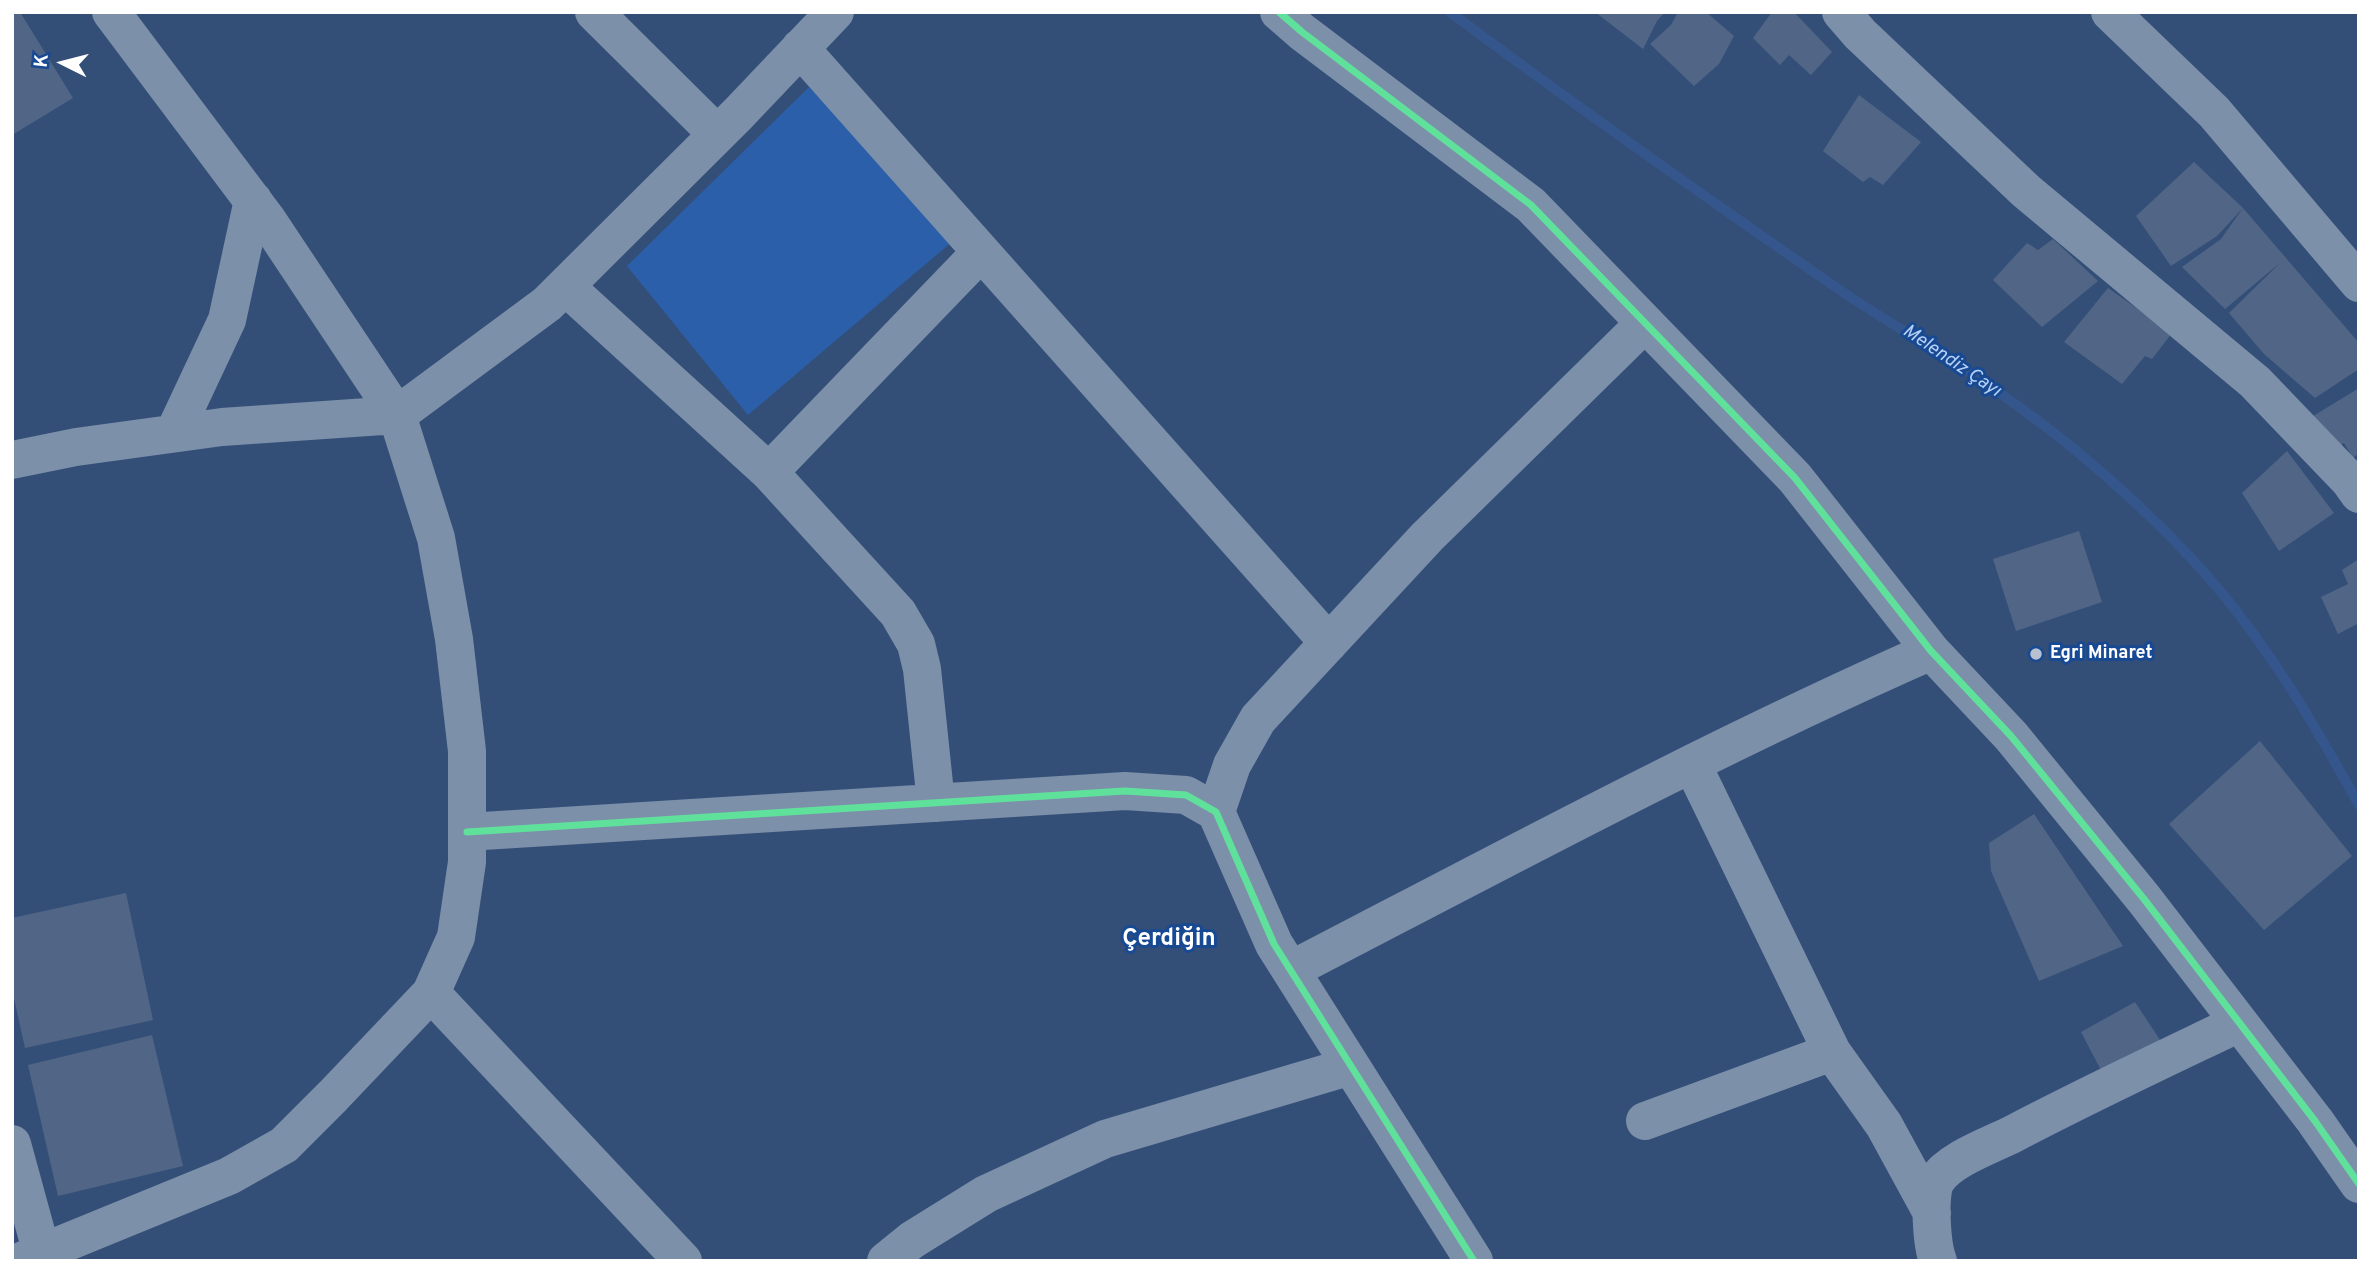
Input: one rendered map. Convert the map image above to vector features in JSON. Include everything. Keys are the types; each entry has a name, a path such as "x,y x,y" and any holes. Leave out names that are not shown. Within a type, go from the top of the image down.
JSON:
{"street":[{"path":"12,1144 31,1256 229,1176 284,1145 431,993 456,937 467,862 467,751 454,639 436,538 397,415 253,200 111,12"},
{"path":"594,12 717,134"},
{"path":"1279,12 1531,205 1795,478 1931,651 2011,736 2144,899 2315,1121 2359,1184"},
{"path":"1841,12 1860,34 2026,191 2255,382 2356,482"},
{"path":"2110,12 2214,112 2359,283"},
{"path":"12,460 76,447 222,427 397,415 547,303 717,134 812,26 981,252 1329,643"},
{"path":"174,433 227,320 253,200"},
{"path":"769,472 981,252"},
{"path":"565,286 769,472 898,613 916,644 922,669 936,803"},
{"path":"1216,812 1232,765 1258,719 1427,537 1645,323"},
{"path":"1291,970 1692,764 1845,689 1931,651"},
{"path":"1692,764 1832,1052 1884,1125 1932,1213"},
{"path":"467,832 1125,791 1186,795 1216,812 1274,944 1474,1261"},
{"path":"431,993 683,1261"},
{"path":"1938,1261 1934,1251 1932,1213 1935,1182 1951,1165 2239,1023"},
{"path":"1645,1121 1832,1052"},
{"path":"886,1261 912,1240 986,1195 1105,1139 1351,1066"}],"shaded area":[{"path":"809,87 954,240 748,415 627,266"}],"building":[{"path":"12,12 20,12 73,98 12,135"},
{"path":"1595,12 1665,12 1657,21 1643,49"},
{"path":"1678,12 1706,12 1734,36 1719,64 1694,86 1650,44 1671,25"},
{"path":"1772,12 1794,12 1832,52 1811,75 1789,55 1780,65 1753,38"},
{"path":"1859,95 1921,142 1883,185 1870,177 1863,182 1823,151"},
{"path":"2194,162 2243,208 2217,236 2171,266 2136,216"},
{"path":"2243,208 2359,343 2359,369 2315,398 2264,354 2229,313 2281,262 2225,309 2182,267 2221,239"},
{"path":"2053,239 2098,281 2042,327 1993,280 2027,243 2038,250"},
{"path":"2108,288 2172,333 2152,359 2145,356 2122,384 2064,342"},
{"path":"2359,388 2359,453 2353,458 2344,443 2336,448 2310,418"},
{"path":"2287,451 2334,513 2279,551 2242,493"},
{"path":"2079,531 2102,602 2016,631 1993,559"},
{"path":"2359,559 2359,623 2338,634 2321,597 2348,584 2342,570"},
{"path":"2260,741 2352,856 2264,930 2169,824"},
{"path":"2034,814 2123,946 2039,981 1991,871 1989,843"},
{"path":"126,893 153,1020 25,1048 12,989 12,918"},
{"path":"2135,1002 2164,1046 2103,1074 2081,1032"},
{"path":"152,1035 183,1166 58,1196 28,1065"}],"waterway":[{"name":"Melendiz Çayı","path":"1450,12 1799,262 1995,389 2111,480 2190,557 2239,614 2303,708 2359,805"}],"cycle path":[{"path":"1279,12 1531,205 1795,478 1931,651 2011,736 2144,899 2315,1121 2359,1184"},
{"path":"467,832 1125,791 1186,795 1216,812 1274,944 1474,1261"}],"place":[{"name":"Egri Minaret","path":"2036,654"}],"district":[{"name":"Çerdiğin","path":"1169,940"}]}
